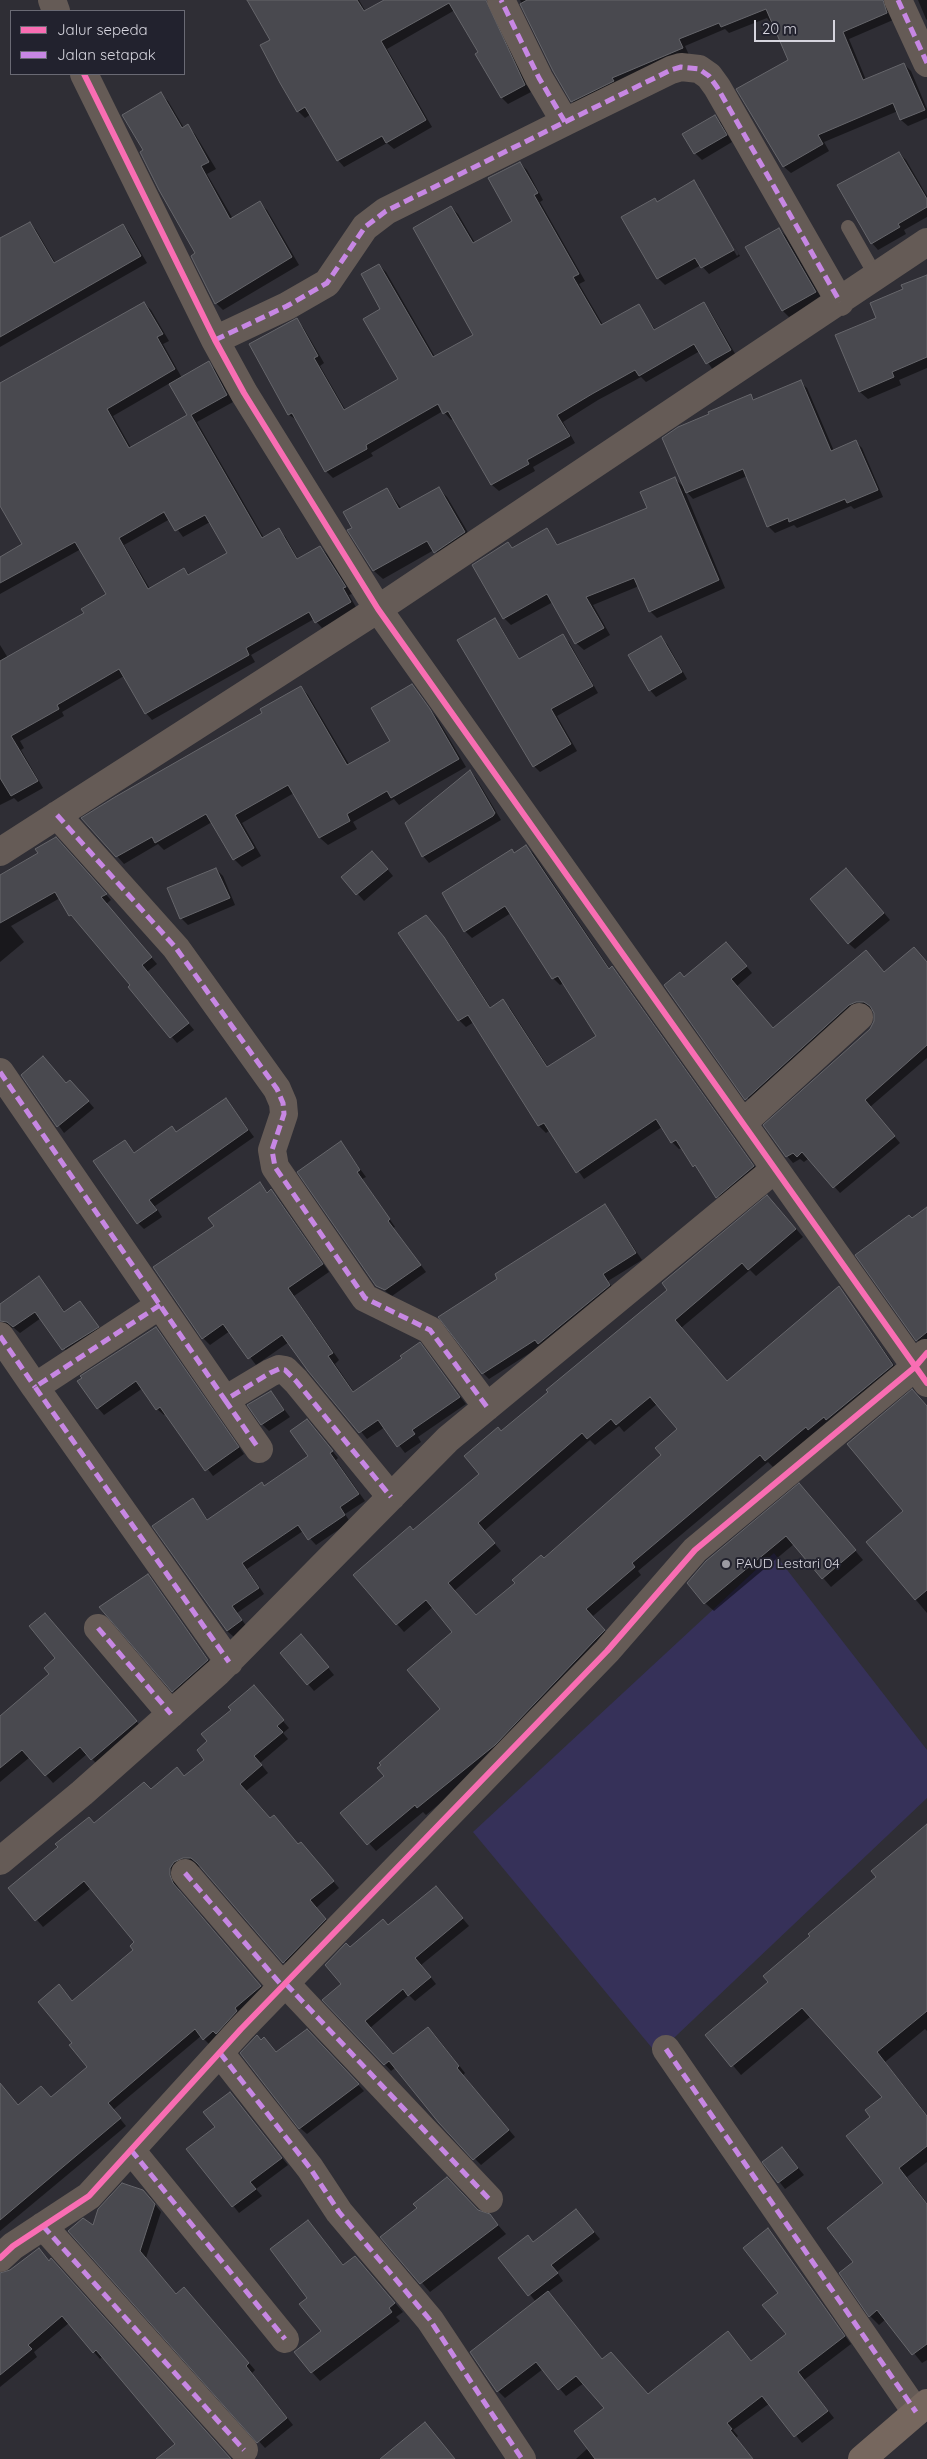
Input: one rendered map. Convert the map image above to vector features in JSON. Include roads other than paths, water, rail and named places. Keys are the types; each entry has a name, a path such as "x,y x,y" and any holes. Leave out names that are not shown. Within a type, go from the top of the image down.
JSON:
{"highway":[{"path":"862,2459 922,2407"}],"street":[{"path":"501,0 539,78 565,122"},
{"path":"898,0 927,63"},
{"path":"215,340 287,306 327,283 365,228 386,211 671,70 681,67 699,69 709,76 717,87 840,302"},
{"path":"0,2258 13,2246 88,2196 284,1985 608,1651 695,1550 923,1368 775,1169 378,610 244,393 215,340 84,75"},
{"path":"0,852 378,610 877,278 927,242"},
{"path":"58,815 176,948 277,1090 283,1103 284,1114 272,1150 271,1157 275,1167 365,1298 430,1330 487,1407"},
{"path":"743,1123 859,1017"},
{"path":"0,1072 259,1449"},
{"path":"0,1861 229,1662 448,1439 775,1169"},
{"path":"35,1387 160,1305"},
{"path":"0,1336 229,1662"},
{"path":"226,1400 270,1373 279,1369 285,1370 391,1497"},
{"path":"98,1628 171,1714"},
{"path":"185,1873 284,1985 488,2199"},
{"path":"666,2049 922,2407"},
{"path":"220,2053 310,2168 339,2212 430,2320 497,2418 522,2459"},
{"path":"131,2150 285,2339"},
{"path":"43,2226 244,2450"}],"lane":[{"path":"848,227 877,278"}],"place":[{"name":"PAUD Lestari 04","path":"726,1564"}]}
